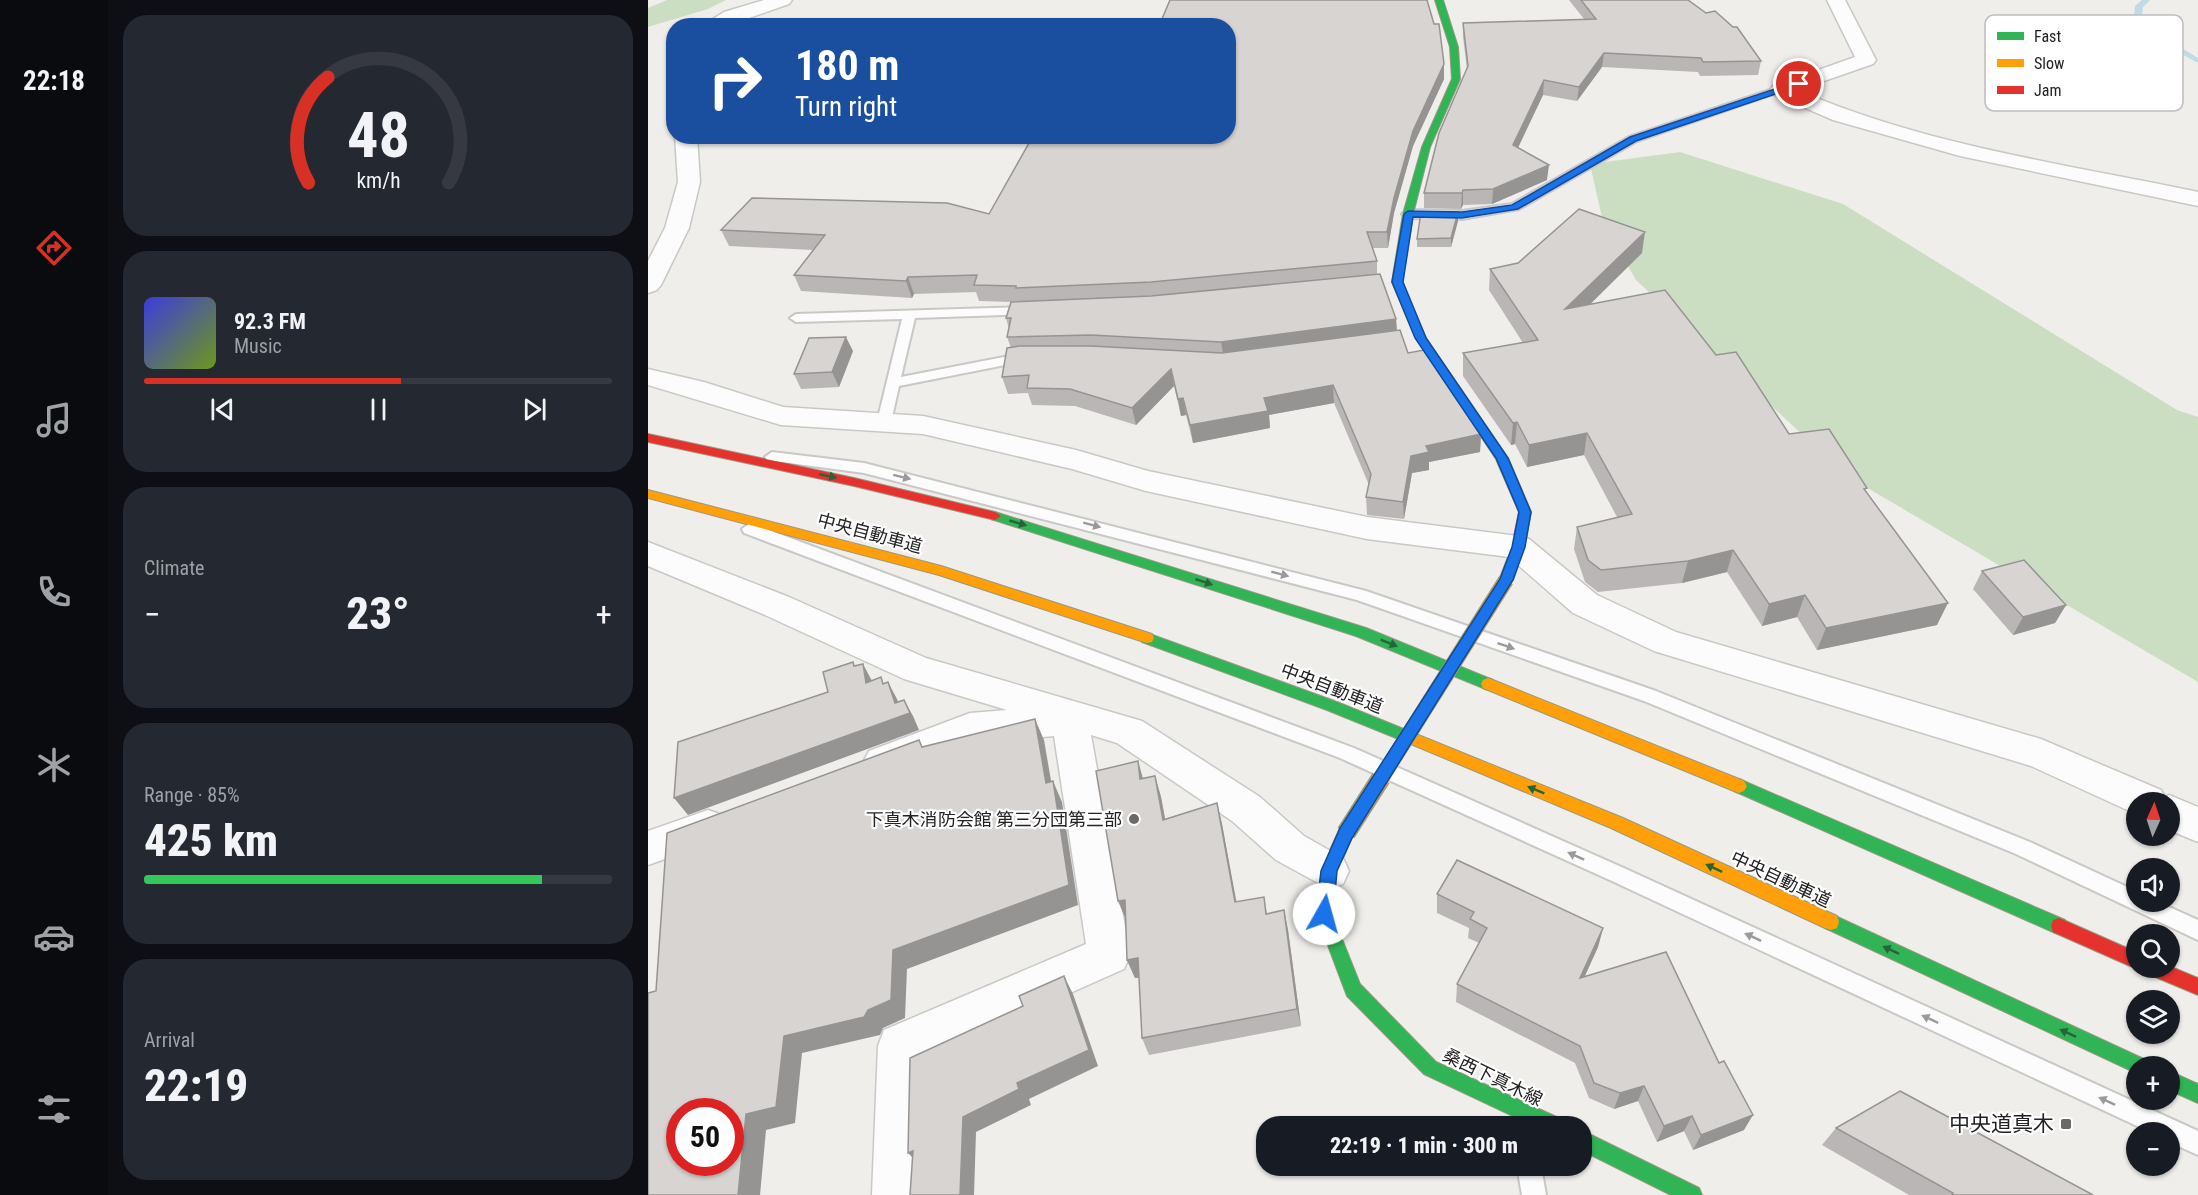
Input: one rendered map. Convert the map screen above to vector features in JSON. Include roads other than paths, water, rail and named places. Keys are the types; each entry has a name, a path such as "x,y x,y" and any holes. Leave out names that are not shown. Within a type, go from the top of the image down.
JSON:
{"main road":[{"name":"桑西下真木線","path":"1439,0 1454,47 1456,80 1426,147 1392,283 1416,339 1502,458 1525,512 1518,547 1506,580 1346,833 1329,871 1324,914 1353,990 1430,1068 1516,1116"},
{"path":"648,438 1018,522 1361,632 1812,816 2126,956"},
{"name":"中央自動車道","path":"654,495 941,570 1125,630 1332,706 1617,823 2126,1059"},
{"path":"2177,978 2198,987"},
{"path":"2180,1085 2198,1094"},
{"path":"1592,1145 1692,1195"}],"street":[{"path":"727,18 783,0"},
{"path":"1780,90 1866,60 1836,0"},
{"path":"1780,90 1840,116 1968,151 2198,199"},
{"path":"648,285 678,228 689,182 687,144"},
{"path":"648,377 694,387 781,416 923,425 1004,442 1146,481 1367,528 1518,547 1585,604 1666,642 2041,754 2126,792"},
{"path":"648,553 777,606 916,669 1079,719 1130,732 1246,809 1290,848 1329,871"},
{"path":"846,776 970,728 1079,719"},
{"path":"896,1195 900,1046 1109,955 1079,719"},
{"path":"648,848 743,814"},
{"path":"2180,817 2198,825"}],"lane":[{"path":"1408,214 1462,215 1515,207 1633,139 1780,90"},
{"path":"796,318 1037,310"},
{"path":"884,423 909,316"},
{"path":"893,383 1024,357 1036,357"},
{"path":"699,448 864,468 1360,595 1650,696 2023,848 2126,896"},
{"path":"654,495 1347,753 1619,875 2198,1143"},
{"path":"2160,912 2198,930"},
{"path":"1531,1176 1534,1195"}],"waterway":[{"path":"2138,15 2139,6 2146,0"},
{"path":"2183,52 2198,61"}],"place":[{"name":"下真木消防会館 第三分団第三部","path":"1134,819"},
{"name":"中央道真木","path":"2066,1124"}]}
